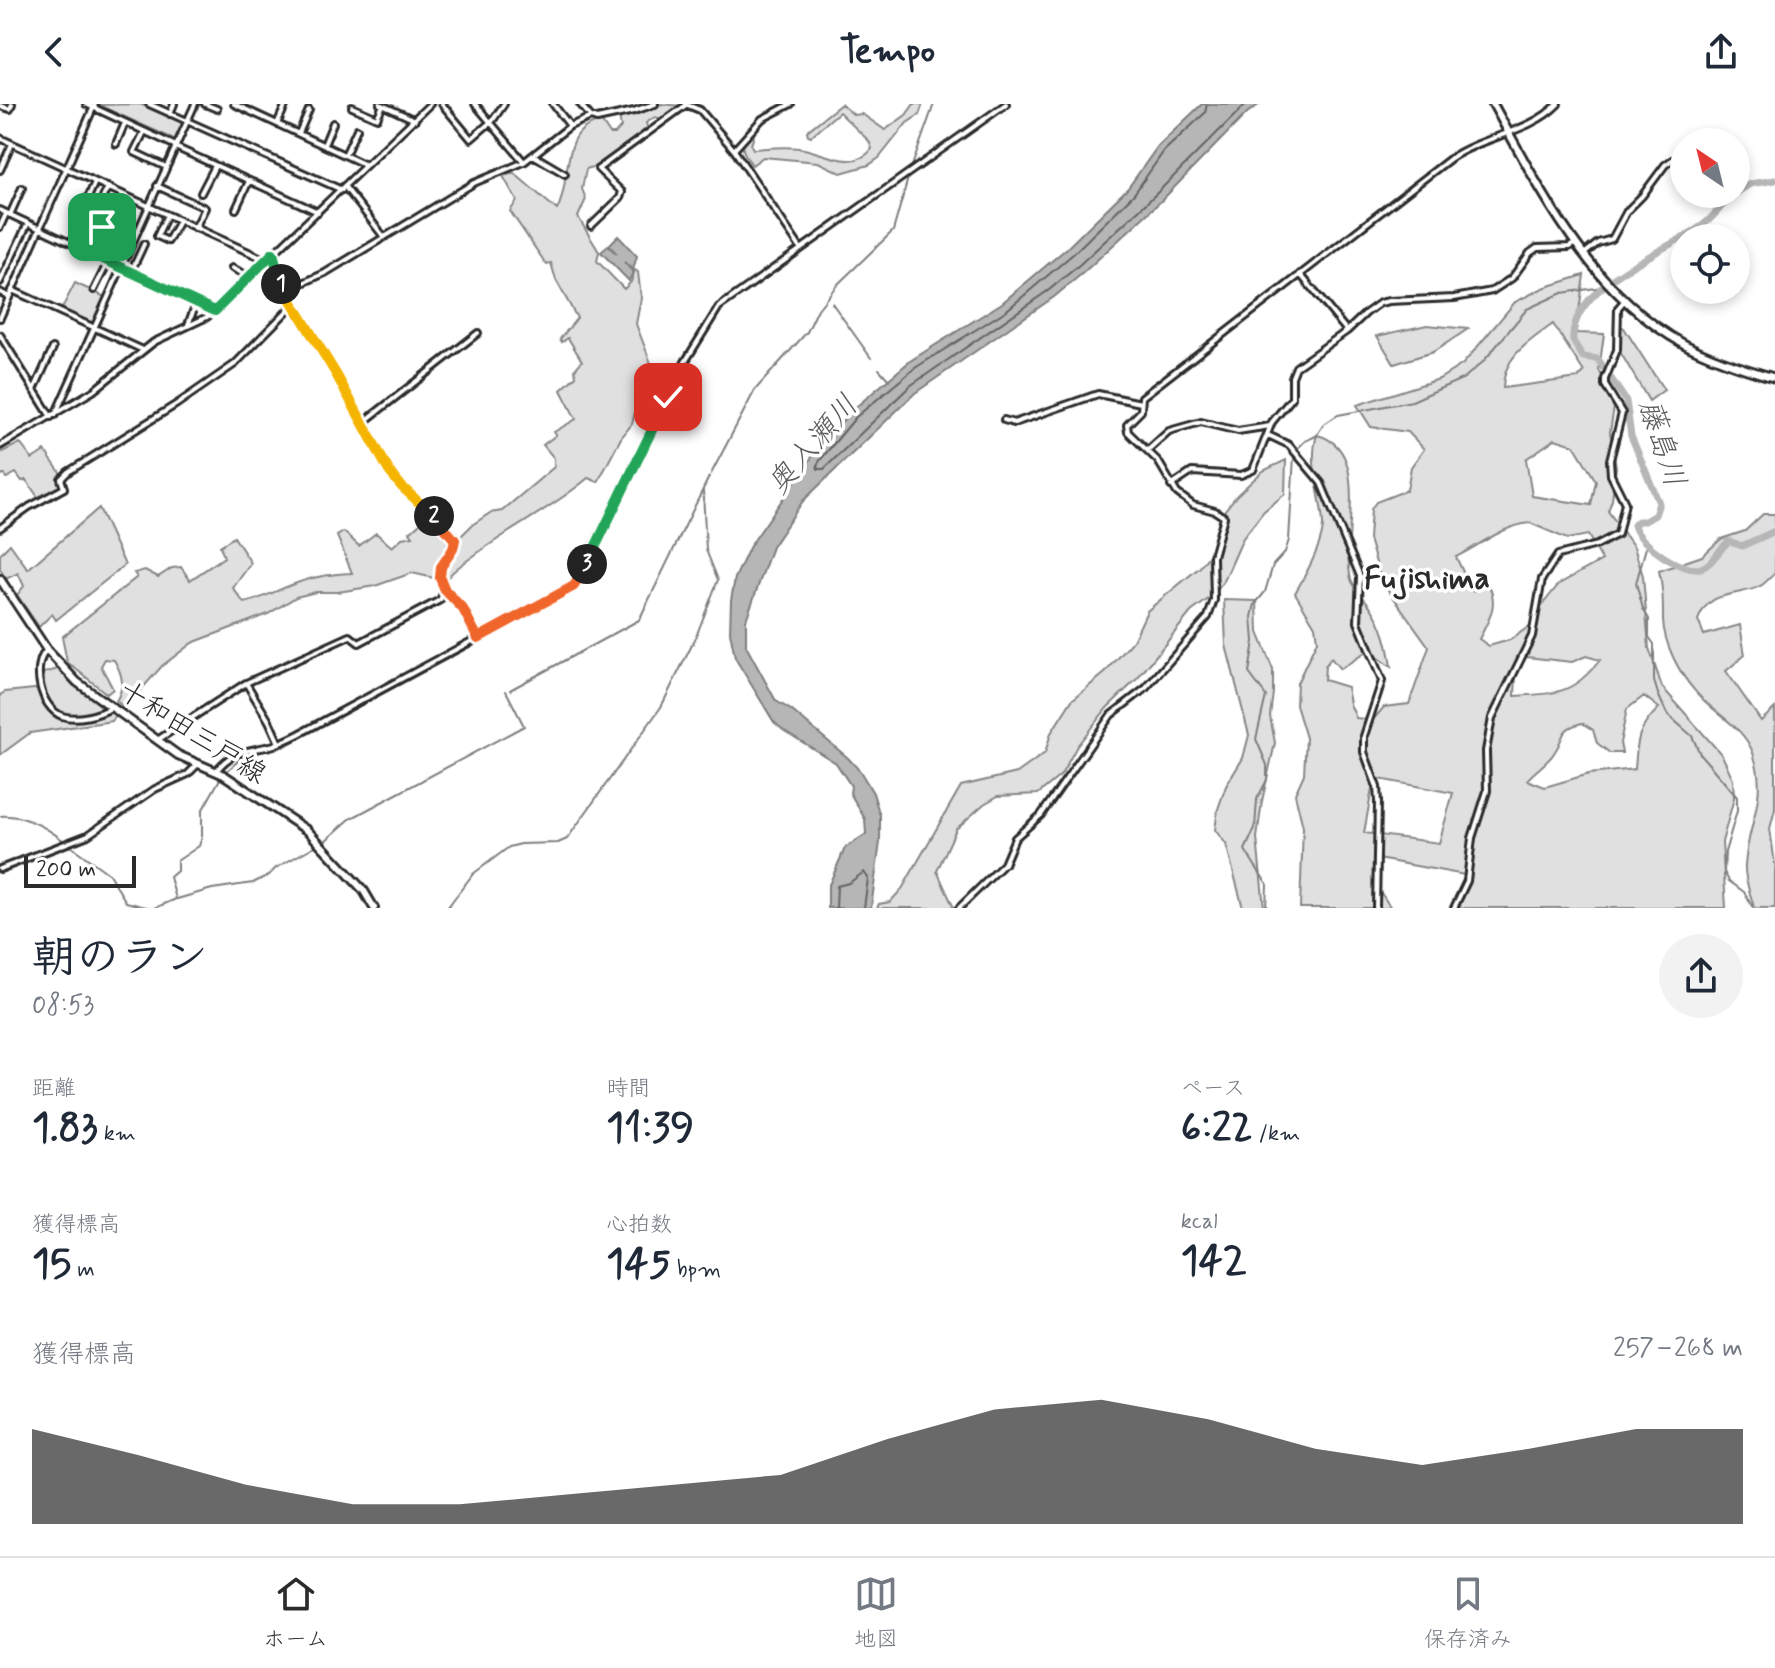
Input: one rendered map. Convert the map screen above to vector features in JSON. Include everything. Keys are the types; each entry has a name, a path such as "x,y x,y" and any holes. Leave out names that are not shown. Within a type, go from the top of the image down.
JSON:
{"main road":[{"path":"1493,104 1576,243 1601,277 1624,301 1657,327 1697,350 1775,378"},
{"name":"十和田三戸線","path":"0,579 47,650 77,682 157,740 197,765 216,771 313,834 364,891 374,908"}],"street":[{"path":"0,106 10,109 12,104"},
{"path":"86,104 318,212"},
{"path":"170,114 174,104"},
{"path":"53,416 195,104"},
{"path":"205,104 217,109"},
{"path":"234,104 367,165"},
{"path":"277,124 286,104"},
{"path":"0,446 93,391 154,342 215,311 266,260 275,256 318,212 345,190 430,104"},
{"path":"442,104 471,139 491,122 504,104"},
{"path":"475,104 524,162"},
{"path":"553,104 570,126"},
{"path":"580,104 591,117"},
{"path":"285,291 325,273 474,183 524,162 570,126 591,117 609,117 655,104"},
{"path":"591,226 620,198 622,192 598,169 685,104 702,112 734,150 801,249"},
{"path":"734,150 752,128 781,106 791,104"},
{"path":"216,771 227,759 241,751 279,743 577,583 685,362 717,310 1006,104"},
{"path":"959,908 1004,864 1015,838 1041,815 1111,715 1146,688 1211,611 1213,556 1224,517 1193,505 1177,493 1158,461 1128,432 1127,425 1139,413 1143,396 1451,158 1472,146 1509,133 1546,114 1558,104"},
{"path":"152,105 345,190 384,237"},
{"path":"352,107 377,118 381,105 415,120"},
{"path":"0,318 94,106"},
{"path":"299,133 309,110"},
{"path":"116,144 125,123"},
{"path":"324,145 333,123"},
{"path":"345,155 357,129"},
{"path":"144,132 134,152 166,167"},
{"path":"0,138 266,260"},
{"path":"0,170 12,144"},
{"path":"533,155 565,174"},
{"path":"1584,254 1598,243 1612,239 1627,211 1670,161"},
{"path":"201,193 216,166"},
{"path":"236,209 249,181"},
{"path":"83,209 95,182"},
{"path":"157,186 205,208 195,228"},
{"path":"94,216 108,187"},
{"path":"0,227 22,188"},
{"path":"0,210 215,311"},
{"path":"167,215 157,236 168,241 179,220"},
{"path":"0,282 28,223"},
{"path":"90,253 102,227"},
{"path":"1171,486 1192,472 1234,475 1253,470 1270,426 1292,398 1292,377 1296,367 1380,303 1454,298 1492,291 1512,278 1537,248 1569,247 1576,243"},
{"path":"131,272 144,244"},
{"path":"275,256 277,273 285,291 364,422 393,477 448,529 455,540 441,567 440,578 445,590 460,604 478,638"},
{"path":"94,290 108,262"},
{"path":"9,263 21,269"},
{"path":"232,268 249,277"},
{"path":"1300,274 1347,331"},
{"path":"12,290 143,350"},
{"path":"0,292 9,297"},
{"path":"1454,908 1467,881 1472,838 1487,791 1486,751 1492,718 1532,636 1542,579 1558,555 1606,542 1618,534 1620,527 1625,503 1611,475 1610,460 1622,413 1605,385 1605,379 1617,350 1618,308 1624,301"},
{"path":"187,327 197,302"},
{"path":"0,528 29,507 64,488 61,479 68,472 235,364 293,305"},
{"path":"364,422 478,333"},
{"path":"0,335 53,416"},
{"path":"34,390 53,348"},
{"path":"1004,420 1014,423 1098,394 1141,403"},
{"path":"1148,450 1169,431 1201,422 1238,431 1270,426"},
{"path":"1268,435 1289,445 1321,483 1360,576 1359,629 1382,681 1364,736 1364,752 1377,787 1376,908"},
{"path":"157,740 246,683 350,636 359,643 440,600 445,590"},
{"path":"47,650 41,656 39,678 44,695 56,713 86,717 111,708"},
{"path":"246,683 279,743"},
{"path":"0,869 88,835 155,789 188,774 197,765"}],"shaded area":[{"path":"140,104 183,123 176,140 98,105"},
{"path":"661,104 681,106 662,119 655,117 646,123 648,130 596,166 586,169 582,189 586,199 578,217 599,252 597,261 624,289 631,282 635,270 638,272 641,298 636,324 652,366 645,369 649,378 640,393 632,424 621,438 598,482 588,478 479,552 446,579 444,569 457,550 459,538 490,513 502,511 554,467 554,458 543,445 556,435 554,432 576,419 561,390 576,376 575,369 582,361 568,338 562,342 560,339 577,318 556,280 551,263 546,264 510,211 517,201 503,176 514,173 557,210 569,157 579,133 588,126 602,122 610,134 615,134 621,127 619,117"},
{"path":"841,104 854,115 862,114 885,130 906,115 914,104 923,104 919,115 907,123 879,158 869,165 841,173 818,162 763,157 752,165 744,153 743,146 750,134 754,136 753,149 799,148 847,160 864,156 872,149 869,141 839,112 811,136 808,135 807,131"},
{"path":"1584,275 1576,333 1604,334 1599,370 1615,401 1610,432 1616,467 1608,511 1634,547 1643,576 1649,648 1662,687 1722,755 1733,779 1734,798 1722,842 1726,908 1453,908 1465,875 1378,859 1379,890 1391,908 1300,908 1303,827 1295,794 1304,774 1306,738 1296,705 1297,683 1317,641 1315,626 1295,593 1313,559 1322,531 1314,468 1317,435 1334,443 1344,457 1351,497 1351,579 1380,623 1391,667 1368,651 1340,669 1331,658 1325,666 1324,680 1347,687 1356,718 1373,720 1384,707 1409,704 1429,647 1381,580 1369,539 1371,509 1376,502 1407,490 1411,467 1424,449 1408,432 1371,427 1357,405 1439,379 1463,364 1515,302 1543,288","holes":["1553,324 1584,372 1578,378 1503,388 1508,367 1527,343","1555,439 1574,445 1596,481 1591,505 1532,496 1526,459","1530,523 1567,539 1588,535 1602,560 1559,584 1531,625 1510,640 1489,646 1479,639 1491,613 1492,593 1489,586 1472,591 1456,557 1510,528","1517,656 1572,662 1586,656 1600,660 1581,680 1563,690 1515,696","1644,696 1659,708 1646,722 1640,736 1635,769 1589,774 1545,787 1527,780 1551,757 1566,731 1574,725 1582,723 1593,730 1597,743 1610,753 1622,753 1620,743 1627,709","1374,778 1453,793 1439,843 1364,833"]},
{"path":"75,283 105,297 92,325 61,310"},
{"path":"1614,322 1624,328 1664,390 1649,401 1616,345"},
{"path":"1427,325 1468,329 1433,352 1394,364 1377,336"},
{"path":"20,443 32,459 45,451 62,475 59,481 62,487 40,500 26,480 22,481 16,473 7,478 4,474 0,476 0,453"},
{"path":"1286,460 1285,494 1264,511 1243,538 1225,579 1214,595 1191,612 1138,678 1107,708 1077,746 1061,775 1038,794 998,796 956,829 937,871 954,908 877,908 879,904 890,902 902,889 961,786 1017,773 1045,753 1051,733 1072,700 1105,673 1133,641 1147,611 1200,567 1219,542 1225,510 1237,495 1263,471"},
{"path":"99,508 125,565 56,620 52,614 39,627 17,595 24,586 18,573 6,579 0,569 0,554 10,544 28,569"},
{"path":"1763,514 1775,514 1775,573 1752,590 1710,602 1698,620 1704,635 1740,625 1745,655 1726,671 1761,721 1775,708 1775,809 1770,829 1775,864 1775,908 1754,908 1746,876 1747,851 1759,784 1753,753 1742,735 1702,699 1678,667 1664,629 1659,571 1702,556 1721,539 1745,531"},
{"path":"428,516 444,534 448,545 434,578 412,573 375,586 296,597 268,614 192,643 162,666 125,708 116,701 122,680 114,660 105,659 101,666 113,689 107,694 67,662 62,637 137,577 134,573 145,570 158,577 172,568 181,567 190,580 224,557 220,546 234,537 251,563 233,588 244,603 310,579 352,573 337,536 344,532 359,546 376,533 392,547 402,538 413,536 410,532"},
{"path":"1224,600 1257,601 1258,632 1273,670 1270,716 1275,743 1257,838 1264,908 1243,908 1226,844 1215,830 1226,786 1243,758 1249,735 1226,645"},
{"path":"58,669 115,716 112,721 30,733 0,755 0,695 44,688 44,673"}],"water":[{"path":"1202,104 1260,104 1247,113 1162,200 1084,272 1054,297 915,393 803,501 772,547 746,620 746,646 776,701 791,710 860,771 873,793 880,816 880,842 871,908 828,908 828,887 845,848 866,834 865,819 850,793 851,786 836,763 774,722 735,658 730,632 735,578 750,546 814,454 850,412 910,361 1002,303 1067,248 1128,188 1158,146"},
{"path":"618,236 637,256 633,270 624,262 633,272 629,281 601,252 608,246 617,254 609,245"}],"waterway":[{"path":"165,340 211,319 435,104"},
{"path":"912,166 934,104"},
{"path":"711,474 755,390 807,332 818,309 837,285 893,231 908,178"},
{"name":"藤島川","path":"1750,184 1775,180"},
{"name":"藤島川","path":"1721,208 1703,225 1602,287 1586,303 1576,321 1573,341 1583,357 1598,359 1626,401 1631,436 1659,503 1655,515 1634,525 1643,540 1662,556 1693,569 1709,563 1729,541 1742,546 1775,531"},
{"path":"1296,450 1338,415 1412,401 1464,378 1483,362 1527,309 1562,293 1603,287"},
{"path":"832,303 871,358"},
{"path":"0,451 98,391 158,344"},
{"path":"879,369 889,380"},
{"path":"1266,908 1267,884 1245,850 1255,828 1257,799 1267,780 1267,765 1256,739 1266,696 1249,673 1254,641 1252,617 1255,604 1265,592 1273,565 1285,552 1289,540 1294,456"},
{"path":"510,690 639,620 709,477"},
{"path":"486,638 577,587 626,488"},
{"path":"447,908 473,874 509,847 558,843 567,839 661,707 695,639 718,580 706,550 703,491"},
{"path":"1647,544 1636,583 1649,619 1649,637 1654,644 1654,681 1667,714 1692,736 1700,754 1737,797 1737,811 1725,852 1724,872 1729,881 1744,892 1753,908"},
{"path":"283,747 477,643"},
{"path":"325,841 350,819 524,726 506,691"},
{"path":"228,770 246,754 278,748"},
{"path":"155,908 176,899 170,877 177,871 177,861 199,846 202,811 220,779"},
{"path":"0,816 34,822 64,841"},
{"path":"177,899 212,889 253,883 315,846"},
{"path":"72,847 109,874 126,902 150,908"}],"district":[{"name":"Fujishima","path":"1427,577"}],"route":[{"path":"102,227 90,253 215,311 273,253 279,281 323,351 389,471 453,535 455,545 441,567 440,578 445,590 463,609 478,638 577,583 668,397"}],"water label":[{"name":"奥入瀬川","path":"812,444"}]}
